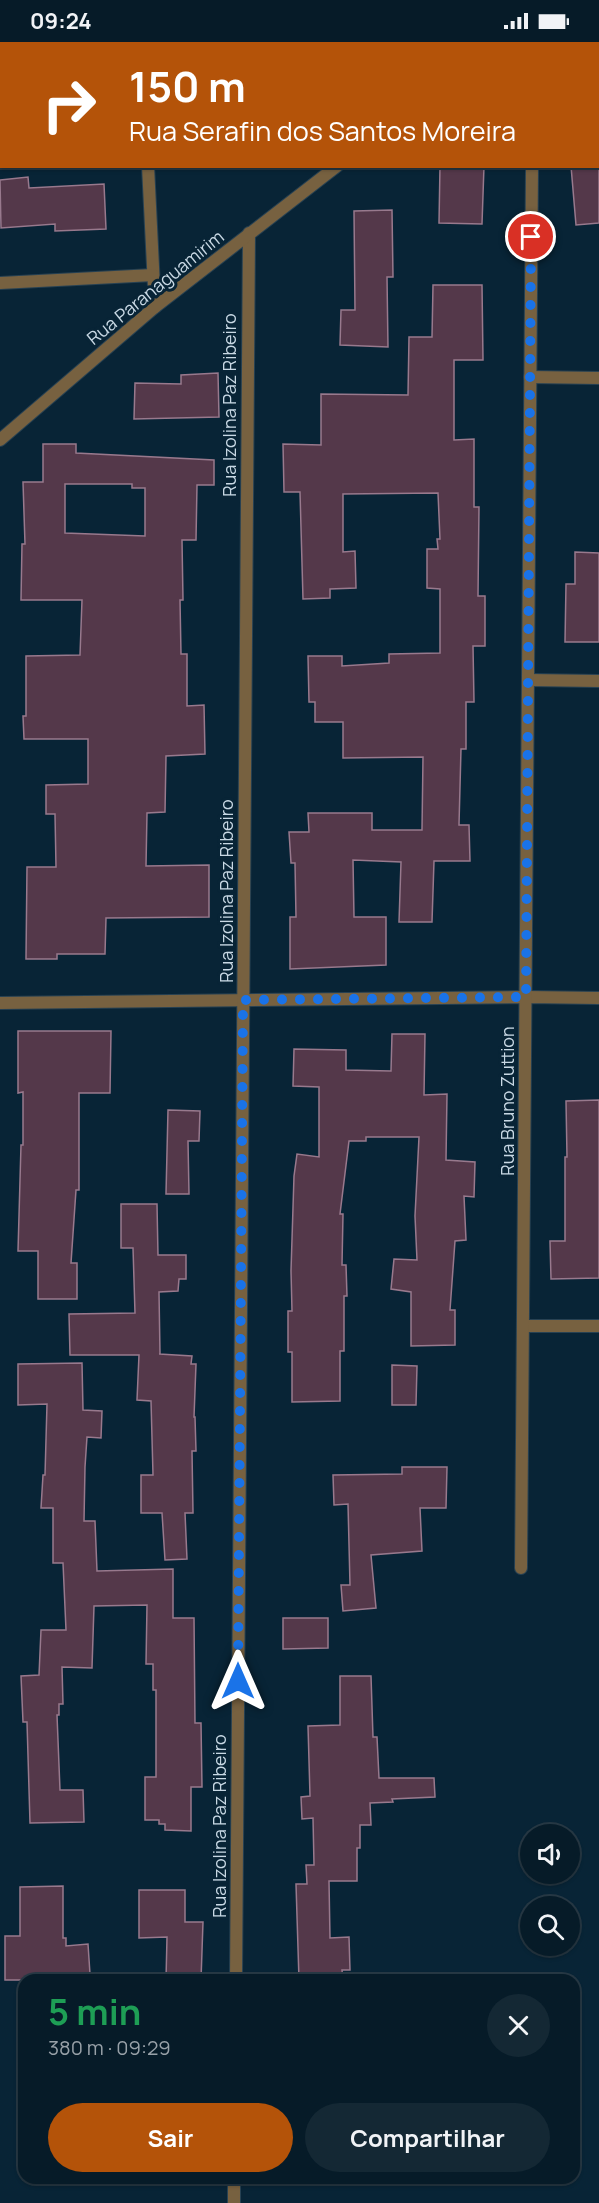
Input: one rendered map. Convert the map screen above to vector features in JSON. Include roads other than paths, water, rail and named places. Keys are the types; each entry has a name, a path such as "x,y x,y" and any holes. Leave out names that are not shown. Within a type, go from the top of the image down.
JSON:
{"street":[{"path":"148,168 155,307"},
{"name":"Rua Paranaguamirim","path":"0,440 155,307 334,168"},
{"name":"Rua Bruno Zuttion","path":"521,1568 532,168"},
{"name":"Rua Izolina Paz Ribeiro","path":"236,1974 249,233"},
{"path":"0,283 153,275"},
{"path":"530,377 599,378"},
{"path":"528,680 599,681"},
{"path":"0,1003 599,998"},
{"path":"524,1326 599,1326"},
{"path":"234,2184 234,2203"}]}
